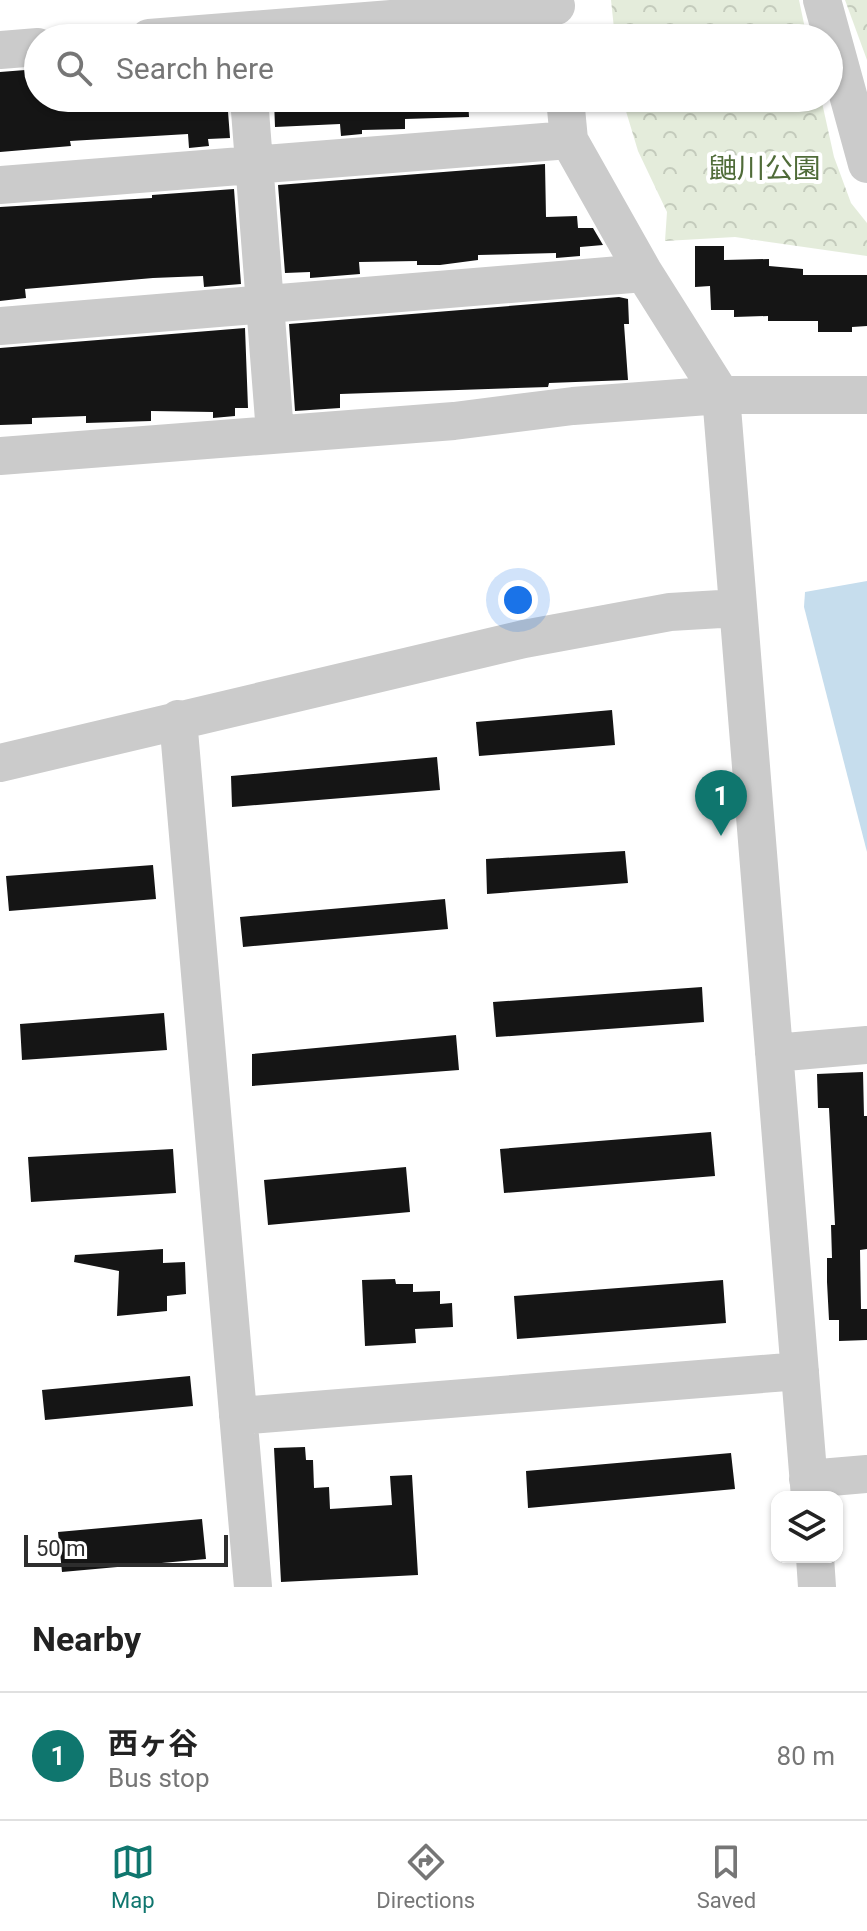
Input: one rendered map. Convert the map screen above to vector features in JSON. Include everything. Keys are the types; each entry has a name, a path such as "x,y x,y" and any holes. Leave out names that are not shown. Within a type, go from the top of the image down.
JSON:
{"street":[{"path":"822,0 829,24"},
{"path":"242,23 557,15"},
{"path":"0,50 24,48"},
{"path":"843,77 867,164"},
{"path":"250,112 275,433"},
{"path":"566,112 569,140 644,273 721,395 809,1488 867,1474"},
{"path":"0,185 569,140"},
{"path":"0,326 644,273"},
{"path":"0,456 454,421 573,406 721,395 867,395"},
{"path":"0,763 524,639 670,612 738,608"},
{"path":"178,719 253,1587"},
{"path":"774,1053 867,1045"},
{"path":"238,1416 800,1371"},
{"path":"815,1563 817,1587"}],"green space":[{"path":"611,0 799,0 804,24 614,24"},
{"path":"845,0 867,0 867,60"},
{"name":"鼬川公園","path":"626,112 824,112 834,157 851,203 867,223 867,256 735,237 665,241 667,212 638,151"}],"water":[{"path":"867,581 867,852 804,607 805,592"}],"building":[{"path":"24,70 24,112 228,112 230,138 208,139 209,146 189,148 188,134 70,141 71,146 0,152 0,72"},
{"path":"274,112 469,112 469,117 405,119 405,129 362,130 362,134 341,136 340,124 275,127"},
{"path":"545,164 546,217 577,216 578,228 593,228 603,245 580,247 580,256 556,258 556,253 478,255 478,260 440,265 417,265 417,261 359,262 360,274 310,278 310,272 285,273 278,185"},
{"path":"234,189 241,284 204,287 203,276 153,278 25,289 26,298 0,301 0,207 152,198 152,195"},
{"path":"695,246 724,246 724,260 769,259 769,266 803,269 803,275 867,275 867,326 852,327 852,332 818,332 818,321 768,321 768,316 734,317 734,310 711,310 710,286 695,287"},
{"path":"619,297 628,299 629,324 624,324 628,380 549,383 548,387 340,394 340,408 295,411 289,324"},
{"path":"245,328 248,408 235,408 235,416 213,418 213,412 151,411 151,421 86,423 86,416 32,418 32,424 0,425 0,348"},
{"path":"612,710 615,745 479,756 476,722"},
{"path":"437,757 440,790 232,807 231,776"},
{"path":"625,851 628,883 487,894 486,859"},
{"path":"153,865 156,899 9,911 6,876"},
{"path":"445,899 448,929 243,947 240,917"},
{"path":"702,987 704,1022 496,1037 493,1002"},
{"path":"164,1013 167,1050 22,1060 20,1024"},
{"path":"456,1035 459,1070 252,1086 252,1054"},
{"path":"863,1072 864,1116 867,1116 867,1249 860,1250 861,1309 867,1309 867,1340 839,1341 839,1320 829,1320 827,1282 827,1258 832,1258 831,1225 835,1225 829,1108 818,1108 817,1074"},
{"path":"711,1132 715,1176 504,1193 500,1149"},
{"path":"173,1149 176,1193 31,1202 28,1157"},
{"path":"406,1167 410,1212 268,1225 264,1180"},
{"path":"163,1249 163,1263 185,1262 186,1294 167,1296 167,1311 117,1316 119,1271 74,1262 75,1255"},
{"path":"395,1279 396,1284 413,1284 413,1292 440,1291 440,1304 452,1303 453,1327 415,1329 416,1343 365,1346 362,1280"},
{"path":"723,1280 726,1323 517,1339 514,1296"},
{"path":"190,1376 193,1406 45,1420 42,1390"},
{"path":"305,1447 306,1460 313,1460 314,1488 329,1487 330,1509 392,1505 390,1476 412,1475 418,1575 281,1582 274,1448"},
{"path":"731,1453 735,1489 528,1508 526,1471"},
{"path":"202,1519 206,1559 62,1572 58,1532"}],"place":[{"name":"西ヶ谷","path":"721,836"}]}
